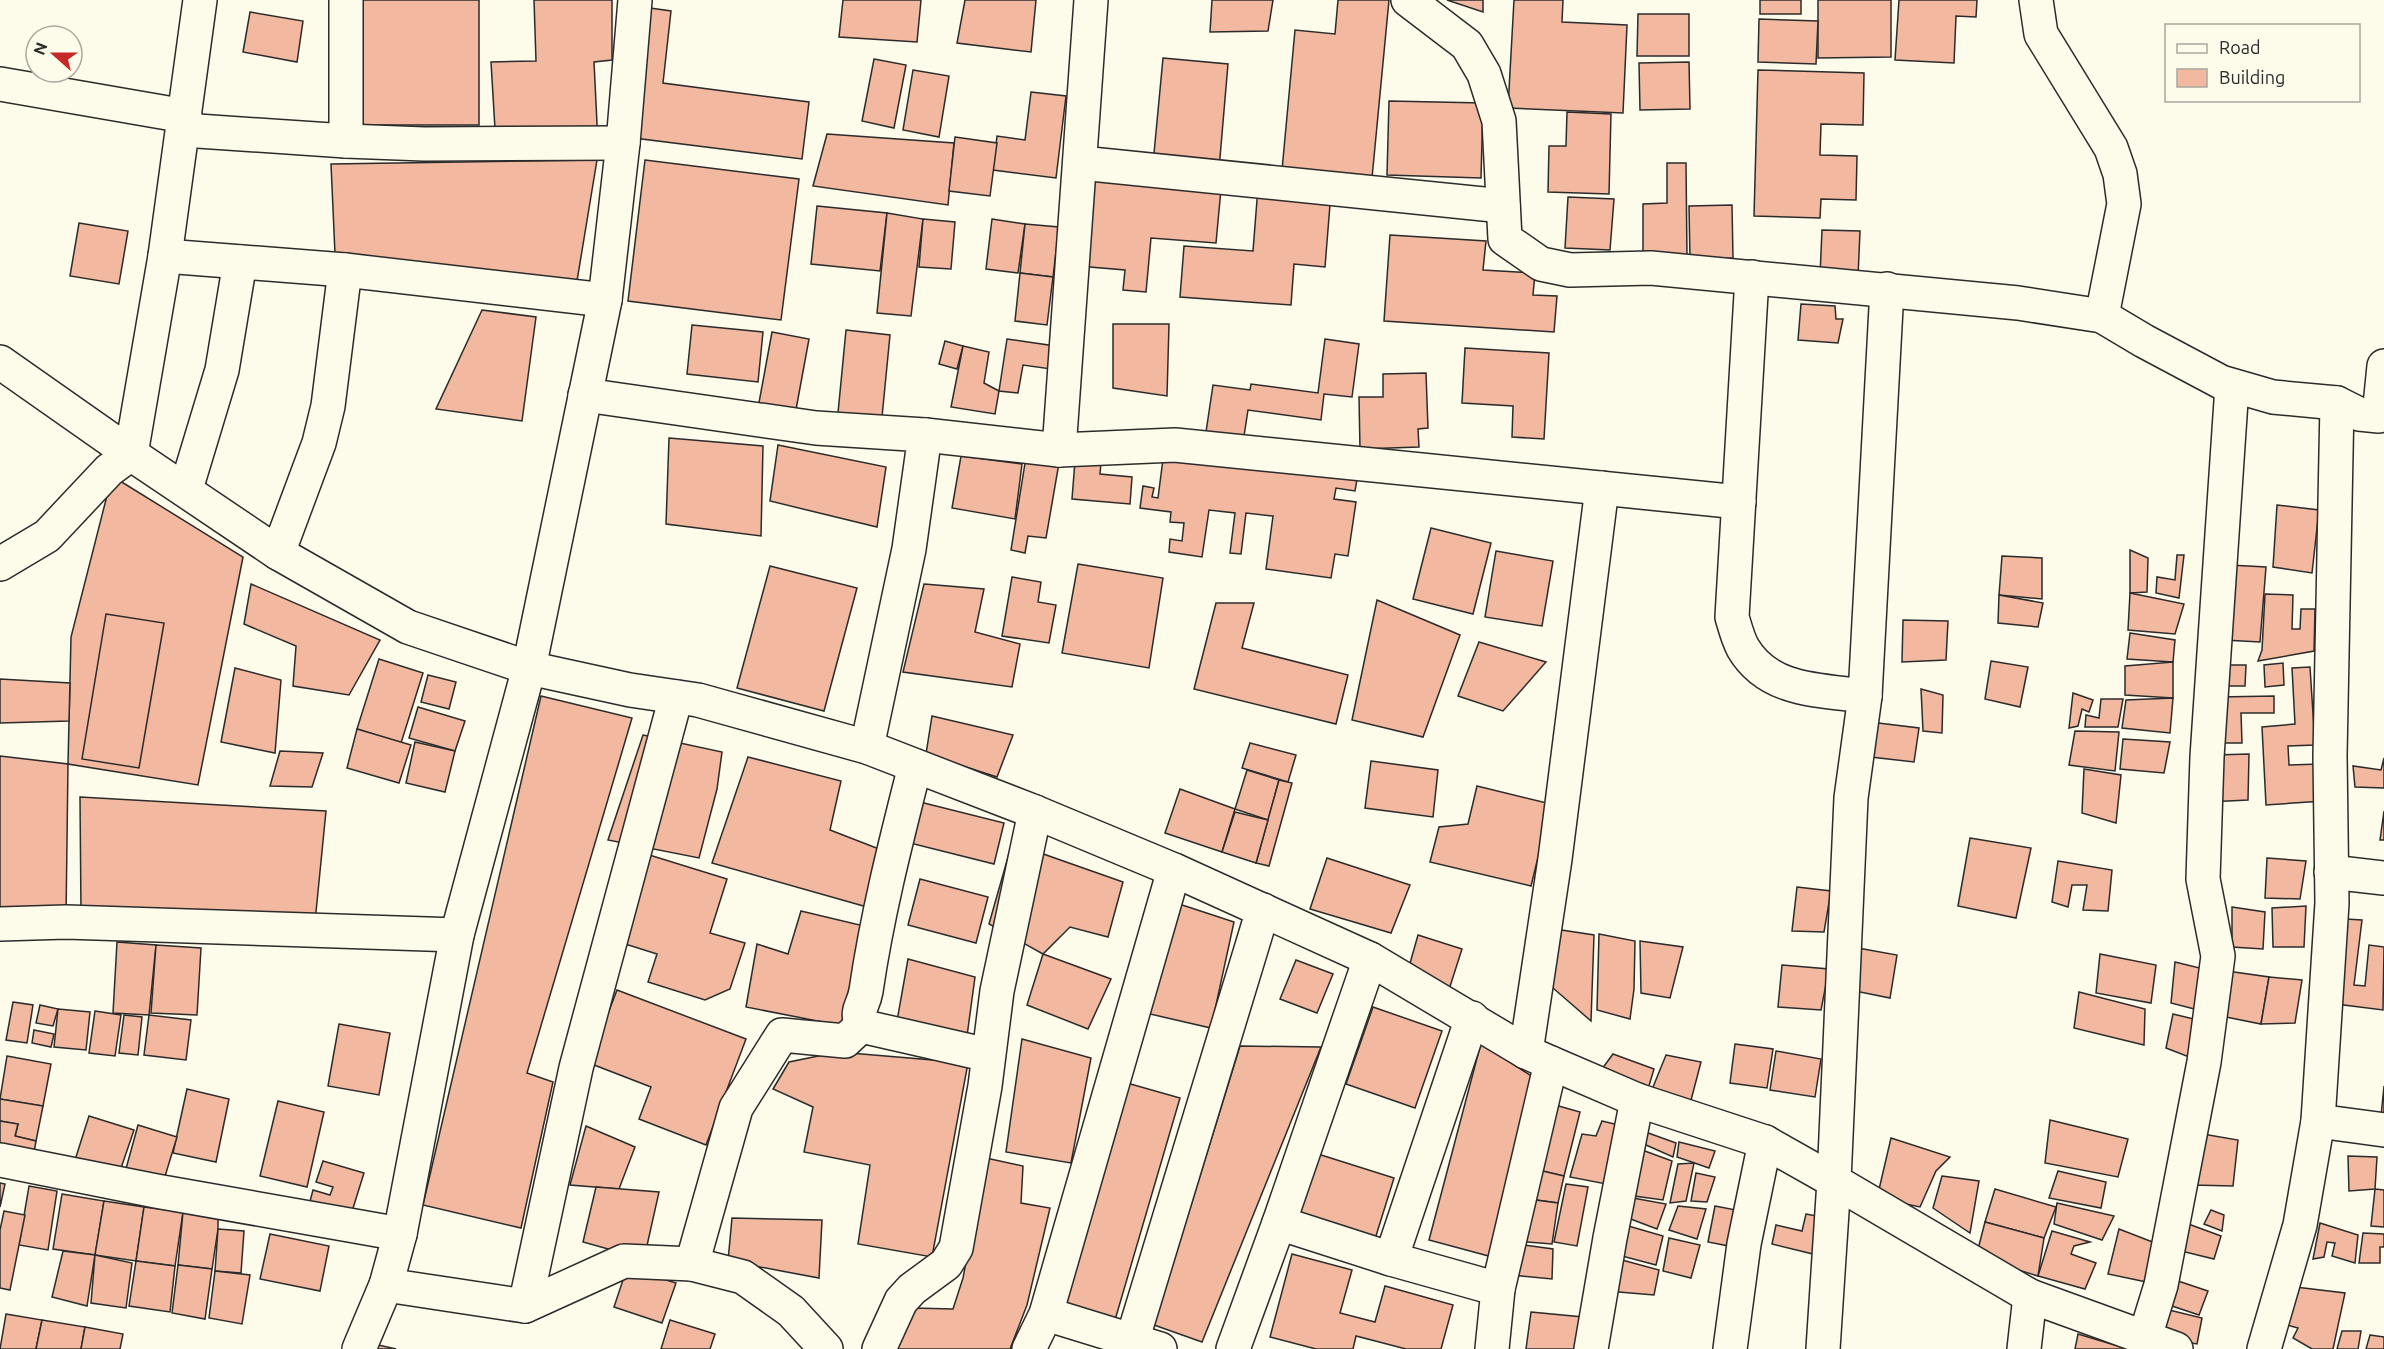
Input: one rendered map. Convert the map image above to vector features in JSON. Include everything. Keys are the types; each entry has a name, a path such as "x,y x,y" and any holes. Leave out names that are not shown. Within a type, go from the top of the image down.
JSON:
{"street":[{"path":"0,564 47,536 109,471 131,454 165,256 200,0"},
{"path":"346,0 346,141"},
{"path":"359,1349 386,1285 400,1234 457,935 529,668 605,300 623,143 635,0"},
{"path":"1059,450 1091,0"},
{"path":"1407,0 1467,45 1484,74 1499,121 1504,239 1541,264 1570,270 1652,268 1887,289 2018,303 2102,316 2144,341 2232,386 2273,397 2337,403 2359,414 2381,417 2384,366"},
{"path":"2036,0 2041,34 2111,148 2120,174 2124,204 2102,316"},
{"path":"0,84 184,123 346,141 424,144 623,143"},
{"path":"1081,163 1503,206"},
{"path":"165,256 345,270 605,300"},
{"path":"186,489 222,370 240,262"},
{"path":"278,553 320,443 328,406 345,270"},
{"path":"1752,277 1732,617 1742,646 1759,670 1795,687 1865,696"},
{"path":"1823,1349 1834,1180 1851,798 1865,696 1887,289"},
{"path":"0,362 278,553 408,627 529,668 585,681 698,700 867,747 1035,812 1174,870 1370,959 1539,1058 1637,1100 1765,1142 1834,1180 2030,1296 2176,1349"},
{"path":"2145,1337 2161,1285 2204,1062 2218,956 2203,879 2207,757 2232,386"},
{"path":"585,395 816,428 925,435 1059,450 1175,445 1739,502"},
{"path":"2264,1349 2300,1225 2318,1121 2332,903 2330,755 2337,403"},
{"path":"867,747 909,549 925,435"},
{"path":"1492,1349 1498,1289 1539,1058 1555,859 1602,488"},
{"path":"525,1306 576,1068 676,697"},
{"path":"861,1026 857,1014 865,997 872,948 889,868 915,766"},
{"path":"879,1349 901,1301 912,1289 946,1263 956,1248 969,1184 997,991 1035,812"},
{"path":"1029,1349 1046,1314 1174,870"},
{"path":"2331,872 2384,878"},
{"path":"1046,1314 1148,1347 1263,910"},
{"path":"0,924 66,922 457,935"},
{"path":"1233,1349 1370,959"},
{"path":"1391,1259 1472,1018"},
{"path":"692,1264 735,1108 782,1035 845,1041 861,1026"},
{"path":"861,1026 988,1055"},
{"path":"1592,1349 1610,1238 1637,1100"},
{"path":"2318,1121 2384,1130"},
{"path":"1730,1349 1744,1244 1765,1142"},
{"path":"0,1160 156,1191 400,1234"},
{"path":"1279,1223 1391,1259 1498,1289"},
{"path":"386,1285 525,1306 624,1261 692,1264 743,1277 791,1311 826,1349"},
{"path":"2024,1349 2030,1296"}],"building":[{"path":"359,0 479,0 479,125 360,125"},
{"path":"534,0 612,0 612,60 594,62 598,144 495,129 491,62 536,61"},
{"path":"843,0 921,0 917,42 839,37"},
{"path":"965,0 1036,0 1031,52 957,43"},
{"path":"1212,0 1273,0 1268,31 1210,32"},
{"path":"1338,0 1389,0 1372,178 1282,170 1295,30 1335,34"},
{"path":"1447,0 1483,0 1483,12"},
{"path":"1514,0 1563,0 1562,22 1627,25 1623,113 1508,108"},
{"path":"1760,0 1801,0 1801,14 1760,14"},
{"path":"1818,0 1891,0 1891,57 1818,58"},
{"path":"1899,0 1977,0 1976,17 1956,16 1954,63 1895,60"},
{"path":"650,8 671,11 663,83 809,102 802,159 634,138"},
{"path":"250,12 303,21 297,62 243,52"},
{"path":"1638,14 1689,14 1689,56 1637,56"},
{"path":"1759,19 1818,21 1816,64 1758,62"},
{"path":"1163,58 1228,64 1219,169 1153,164"},
{"path":"874,59 906,65 894,128 862,121"},
{"path":"1689,62 1690,109 1640,110 1639,63"},
{"path":"913,70 949,76 939,137 903,130"},
{"path":"1758,70 1864,73 1863,125 1821,124 1820,155 1857,156 1856,200 1821,199 1820,218 1754,216"},
{"path":"1031,92 1066,96 1056,178 993,170 997,136 1025,140"},
{"path":"1389,101 1483,103 1481,178 1387,175"},
{"path":"1567,112 1611,114 1609,194 1548,192 1549,146 1566,146"},
{"path":"827,134 954,143 948,205 813,186"},
{"path":"955,137 997,143 990,196 949,191"},
{"path":"597,160 577,281 335,254 331,164"},
{"path":"645,160 799,179 781,320 628,301"},
{"path":"1667,163 1686,163 1687,258 1643,259 1643,204 1667,203"},
{"path":"1087,177 1221,189 1216,243 1151,238 1146,292 1123,290 1125,270 1078,266"},
{"path":"1258,187 1331,192 1325,267 1294,264 1291,305 1180,297 1184,246 1253,251"},
{"path":"1568,197 1614,199 1610,250 1565,248"},
{"path":"1732,205 1733,258 1690,259 1689,206"},
{"path":"817,206 887,213 880,271 811,264"},
{"path":"887,213 923,219 911,316 877,313"},
{"path":"923,219 955,222 951,269 919,267"},
{"path":"992,219 1025,224 1018,273 986,269"},
{"path":"79,223 128,231 119,284 70,276"},
{"path":"1025,224 1059,227 1053,277 1020,273"},
{"path":"1822,230 1860,231 1858,277 1820,276"},
{"path":"1390,235 1486,241 1483,270 1535,273 1533,295 1557,296 1554,332 1384,321"},
{"path":"1020,273 1053,277 1047,325 1015,321"},
{"path":"1801,304 1835,306 1836,319 1843,319 1838,343 1798,340"},
{"path":"482,310 536,317 522,421 436,409"},
{"path":"1113,324 1169,324 1167,396 1113,388"},
{"path":"692,325 763,332 758,382 687,374"},
{"path":"846,330 890,335 882,417 838,413"},
{"path":"772,332 809,339 795,415 758,408"},
{"path":"1007,339 1055,346 1051,369 1023,365 1018,393 999,391"},
{"path":"1325,339 1359,344 1352,397 1324,394 1321,420 1248,410 1244,436 1206,432 1213,385 1250,390 1251,384 1318,393"},
{"path":"945,341 963,346 957,369 939,364"},
{"path":"963,346 989,352 984,383 999,391 995,414 951,407"},
{"path":"1465,348 1549,353 1544,439 1512,437 1513,406 1462,403"},
{"path":"1426,373 1428,428 1418,429 1419,447 1360,449 1359,397 1383,397 1383,374"},
{"path":"669,438 763,446 761,536 666,524"},
{"path":"778,445 886,467 877,527 770,501"},
{"path":"961,456 1022,464 1015,519 952,508"},
{"path":"1026,457 1059,463 1046,538 1028,536 1025,553 1011,550"},
{"path":"1163,459 1358,474 1355,491 1336,488 1334,499 1356,502 1348,556 1335,554 1331,578 1266,569 1273,516 1246,513 1241,554 1230,553 1235,513 1209,510 1202,557 1169,552 1170,539 1182,541 1184,523 1170,522 1171,512 1140,508 1143,486 1154,488 1152,497 1158,498"},
{"path":"1075,461 1101,463 1100,474 1132,477 1130,504 1072,499"},
{"path":"112,476 243,557 198,785 68,764 71,637"},
{"path":"2277,505 2319,510 2312,573 2273,567"},
{"path":"1431,528 1491,543 1473,614 1413,599"},
{"path":"2130,550 2148,558 2147,592 2130,593"},
{"path":"1496,551 1553,561 1542,626 1485,617"},
{"path":"2177,555 2184,555 2179,598 2156,593 2157,577 2175,580"},
{"path":"2002,556 2042,558 2042,599 1999,595"},
{"path":"1078,564 1163,578 1149,668 1062,653"},
{"path":"2229,565 2266,567 2260,642 2224,640"},
{"path":"770,566 857,588 824,711 737,688"},
{"path":"1012,577 1041,582 1038,602 1056,605 1049,643 1002,636"},
{"path":"251,584 380,640 349,695 293,686 296,646 244,624"},
{"path":"924,584 984,589 975,632 1020,644 1012,687 903,672"},
{"path":"2130,593 2184,604 2175,634 2128,630"},
{"path":"2265,594 2293,595 2292,629 2300,629 2301,609 2315,609 2314,651 2258,661 2262,650"},
{"path":"1999,595 2043,603 2038,627 1998,623"},
{"path":"1377,600 1460,635 1423,737 1352,720"},
{"path":"1216,603 1254,603 1242,648 1348,675 1336,724 1194,689"},
{"path":"106,614 164,623 139,768 82,759"},
{"path":"1903,620 1948,621 1946,660 1902,662"},
{"path":"2130,633 2175,640 2173,662 2127,659"},
{"path":"1479,642 1546,662 1503,711 1458,696"},
{"path":"379,659 423,673 401,743 357,729"},
{"path":"1991,661 2028,667 2020,707 1985,699"},
{"path":"2173,662 2173,698 2125,695 2125,666"},
{"path":"2283,663 2284,685 2265,687 2264,665"},
{"path":"2221,665 2246,665 2245,686 2221,686"},
{"path":"2310,667 2315,745 2288,746 2289,765 2320,764 2323,801 2266,805 2262,727 2295,724 2292,668"},
{"path":"235,668 281,680 275,753 221,742"},
{"path":"428,675 456,682 449,709 421,702"},
{"path":"0,679 70,683 69,721 0,723"},
{"path":"1921,689 1943,695 1942,733 1923,731"},
{"path":"2073,693 2093,700 2089,712 2082,709 2078,726 2069,728"},
{"path":"541,696 632,718 527,1073 553,1082 521,1228 423,1205"},
{"path":"2274,696 2274,713 2241,713 2242,743 2219,743 2218,697"},
{"path":"2173,698 2170,733 2122,728 2126,700"},
{"path":"2101,699 2123,699 2118,727 2085,727 2086,715 2099,718"},
{"path":"418,707 465,721 455,751 409,738"},
{"path":"932,716 1013,735 997,777 926,754"},
{"path":"1870,722 1919,728 1914,762 1862,756"},
{"path":"357,729 411,745 399,783 347,768"},
{"path":"2075,731 2119,732 2115,771 2069,765"},
{"path":"643,735 722,752 717,789 699,858 608,840"},
{"path":"2123,739 2170,742 2164,773 2120,769"},
{"path":"415,742 455,751 445,792 406,783"},
{"path":"1250,743 1296,755 1288,782 1242,768"},
{"path":"280,751 323,753 312,787 270,786"},
{"path":"2249,754 2248,800 2208,802 2214,755"},
{"path":"0,756 68,764 66,918 0,913"},
{"path":"748,757 841,781 830,830 879,849 867,907 712,863"},
{"path":"2384,758 2384,788 2355,787 2353,766 2381,770"},
{"path":"1371,761 1438,770 1433,817 1365,808"},
{"path":"2084,769 2121,775 2116,823 2082,813"},
{"path":"1247,770 1279,780 1268,820 1235,809"},
{"path":"1279,780 1292,783 1269,866 1256,863"},
{"path":"1477,786 1551,804 1531,886 1430,862 1439,827 1468,824"},
{"path":"1180,789 1235,809 1222,852 1165,833"},
{"path":"80,797 326,811 315,922 81,913"},
{"path":"920,802 1004,823 994,864 910,843"},
{"path":"2384,811 2384,840 2380,840"},
{"path":"1235,812 1268,820 1256,863 1222,852"},
{"path":"1970,838 2031,848 2016,918 1958,906"},
{"path":"1012,843 1123,882 1108,937 1070,927 1043,954 989,924"},
{"path":"630,849 727,879 710,933 745,943 730,989 705,1000 648,982 657,954 603,937"},
{"path":"1327,858 1410,885 1391,933 1310,909"},
{"path":"2267,858 2306,861 2300,899 2265,898"},
{"path":"2058,861 2112,870 2108,911 2083,910 2087,885 2072,885 2068,907 2052,902"},
{"path":"920,879 988,897 976,943 908,925"},
{"path":"1797,887 1831,891 1824,932 1792,931"},
{"path":"1167,900 1234,922 1211,1028 1150,1014"},
{"path":"2306,906 2304,947 2273,947 2272,908"},
{"path":"2232,907 2265,912 2263,949 2232,947"},
{"path":"801,911 864,926 843,1026 746,1007 757,944 788,954"},
{"path":"2346,919 2362,920 2354,985 2365,986 2369,945 2384,947 2383,1010 2336,1004"},
{"path":"1555,929 1594,935 1591,1021 1553,988"},
{"path":"1599,934 1635,941 1634,989 1630,1019 1597,1010"},
{"path":"1418,935 1462,949 1445,1002 1407,974"},
{"path":"1640,941 1683,947 1670,998 1641,993"},
{"path":"117,942 156,945 149,1015 113,1013"},
{"path":"156,945 201,948 197,1015 151,1013"},
{"path":"1858,948 1897,955 1890,998 1850,990"},
{"path":"1043,954 1111,979 1088,1029 1027,1005"},
{"path":"2100,954 2156,965 2151,1003 2096,993"},
{"path":"908,959 975,977 967,1036 897,1021"},
{"path":"1296,960 1333,974 1317,1013 1280,999"},
{"path":"2175,962 2212,971 2206,1012 2171,1003"},
{"path":"1782,965 1829,969 1821,1010 1778,1007"},
{"path":"2220,970 2269,977 2261,1024 2216,1015"},
{"path":"2269,977 2302,980 2295,1023 2261,1024"},
{"path":"617,990 746,1039 706,1145 639,1119 651,1087 589,1063"},
{"path":"2079,992 2145,1009 2144,1045 2074,1028"},
{"path":"13,1002 33,1005 27,1043 6,1040"},
{"path":"40,1005 58,1009 53,1026 36,1023"},
{"path":"1373,1007 1442,1031 1415,1108 1346,1084"},
{"path":"58,1009 90,1012 86,1050 54,1047"},
{"path":"95,1011 121,1015 115,1056 89,1053"},
{"path":"2173,1014 2206,1022 2202,1062 2166,1048"},
{"path":"124,1015 142,1017 138,1055 119,1053"},
{"path":"149,1015 191,1020 186,1060 144,1055"},
{"path":"339,1024 390,1033 379,1095 328,1086"},
{"path":"34,1030 54,1034 51,1047 32,1043"},
{"path":"1022,1039 1091,1058 1071,1163 1006,1152"},
{"path":"1481,1043 1542,1083 1496,1258 1429,1240"},
{"path":"1735,1044 1773,1049 1767,1088 1730,1083"},
{"path":"1240,1046 1321,1047 1202,1342 1154,1325"},
{"path":"1776,1051 1821,1059 1815,1097 1770,1090"},
{"path":"838,1052 968,1063 932,1257 858,1244 870,1165 804,1152 813,1107 773,1089 789,1062"},
{"path":"1613,1054 1654,1069 1648,1089 1599,1073"},
{"path":"1666,1055 1701,1062 1690,1104 1651,1092"},
{"path":"7,1056 51,1064 43,1106 0,1099"},
{"path":"1127,1083 1180,1098 1115,1320 1062,1305"},
{"path":"2384,1086 2384,1117 2381,1116"},
{"path":"187,1089 229,1099 216,1162 173,1153"},
{"path":"0,1099 43,1106 36,1141 15,1136 18,1124 0,1121"},
{"path":"278,1101 324,1112 307,1187 260,1176"},
{"path":"1548,1103 1580,1112 1564,1176 1534,1169"},
{"path":"89,1116 134,1130 119,1174 75,1160"},
{"path":"2050,1120 2128,1139 2118,1177 2045,1163"},
{"path":"0,1121 18,1124 15,1136 36,1141 33,1158 0,1151"},
{"path":"1602,1121 1623,1126 1606,1184 1570,1177 1582,1134 1596,1136"},
{"path":"138,1125 177,1137 162,1186 124,1176"},
{"path":"586,1126 635,1147 619,1189 570,1185"},
{"path":"1640,1130 1676,1143 1673,1157 1637,1141"},
{"path":"2197,1133 2238,1140 2233,1186 2192,1185"},
{"path":"1891,1138 1950,1157 1936,1171 1920,1207 1877,1198"},
{"path":"1679,1142 1715,1151 1709,1168 1677,1157"},
{"path":"1634,1147 1672,1161 1663,1200 1627,1195"},
{"path":"1318,1154 1394,1178 1375,1239 1299,1215"},
{"path":"2348,1156 2377,1157 2375,1189 2349,1191"},
{"path":"986,1158 1023,1166 1021,1203 1050,1208 1027,1305 1010,1349 895,1349 913,1308 953,1309 963,1278"},
{"path":"323,1161 364,1173 349,1221 308,1209 313,1190 330,1195 333,1187 316,1182"},
{"path":"1694,1163 1686,1201 1670,1203 1678,1164"},
{"path":"1534,1169 1564,1176 1558,1203 1522,1198"},
{"path":"2058,1171 2106,1182 2101,1208 2049,1198"},
{"path":"1696,1173 1715,1177 1707,1202 1691,1201"},
{"path":"1942,1176 1979,1181 1970,1233 1933,1208"},
{"path":"0,1183 5,1184 0,1207"},
{"path":"1566,1184 1588,1187 1577,1246 1554,1242"},
{"path":"29,1186 57,1191 48,1250 19,1245"},
{"path":"596,1187 659,1192 644,1259 583,1242"},
{"path":"1995,1189 2056,1207 2044,1238 1985,1222"},
{"path":"2375,1189 2384,1190 2384,1227 2371,1226"},
{"path":"62,1194 104,1201 95,1255 53,1249"},
{"path":"1633,1198 1666,1204 1657,1229 1628,1218"},
{"path":"1528,1199 1558,1203 1552,1244 1516,1241"},
{"path":"104,1201 144,1207 136,1261 95,1255"},
{"path":"2057,1203 2114,1216 2102,1240 2054,1224"},
{"path":"1678,1206 1706,1209 1697,1239 1669,1230"},
{"path":"1715,1206 1736,1210 1729,1246 1708,1242"},
{"path":"144,1207 183,1212 175,1266 136,1261"},
{"path":"2211,1210 2224,1215 2222,1231 2204,1224"},
{"path":"4,1211 25,1215 10,1290 0,1288 0,1230"},
{"path":"183,1212 218,1216 212,1269 178,1265"},
{"path":"1806,1214 1822,1217 1813,1254 1772,1244 1776,1225 1802,1231"},
{"path":"732,1218 822,1220 819,1278 728,1261"},
{"path":"1985,1222 2044,1238 2038,1276 1976,1257"},
{"path":"2183,1222 2221,1236 2214,1259 2177,1250"},
{"path":"2320,1223 2358,1235 2355,1263 2332,1256 2335,1243 2327,1242 2324,1257 2313,1259"},
{"path":"1625,1225 1663,1236 1656,1265 1622,1256"},
{"path":"218,1229 244,1231 241,1273 215,1271"},
{"path":"2119,1229 2168,1248 2161,1285 2108,1274"},
{"path":"2052,1231 2090,1242 2074,1246 2071,1254 2096,1263 2085,1289 2038,1276"},
{"path":"2363,1233 2384,1234 2384,1247 2380,1247 2380,1263 2359,1263"},
{"path":"270,1234 329,1246 320,1291 260,1279"},
{"path":"1669,1238 1700,1245 1691,1278 1663,1271"},
{"path":"1517,1244 1553,1249 1552,1279 1512,1275"},
{"path":"63,1251 95,1255 87,1306 52,1297"},
{"path":"1292,1254 1352,1270 1340,1313 1375,1322 1385,1286 1453,1305 1441,1349 1406,1349 1356,1336 1353,1349 1316,1349 1270,1337"},
{"path":"95,1255 132,1263 126,1308 91,1303"},
{"path":"1611,1257 1659,1270 1654,1295 1607,1291"},
{"path":"136,1261 175,1266 170,1312 129,1306"},
{"path":"178,1265 212,1269 205,1319 172,1313"},
{"path":"627,1268 676,1283 662,1323 614,1307"},
{"path":"215,1271 250,1275 242,1324 209,1318"},
{"path":"2178,1281 2208,1291 2199,1315 2169,1305"},
{"path":"2287,1286 2345,1293 2333,1349 2312,1349 2293,1338 2298,1328 2279,1323"},
{"path":"2165,1309 2202,1318 2197,1344 2152,1336"},
{"path":"1531,1312 1583,1317 1579,1349 1526,1349"},
{"path":"6,1314 42,1320 36,1349 0,1349"},
{"path":"42,1320 85,1327 81,1349 36,1349"},
{"path":"670,1320 715,1334 710,1349 661,1349"},
{"path":"85,1327 123,1334 120,1349 81,1349"},
{"path":"2342,1331 2361,1331 2358,1349 2337,1349"},
{"path":"2078,1334 2128,1349 2075,1349"},
{"path":"2370,1335 2384,1337 2384,1349 2366,1349"},
{"path":"374,1344 396,1349 372,1349"}]}
